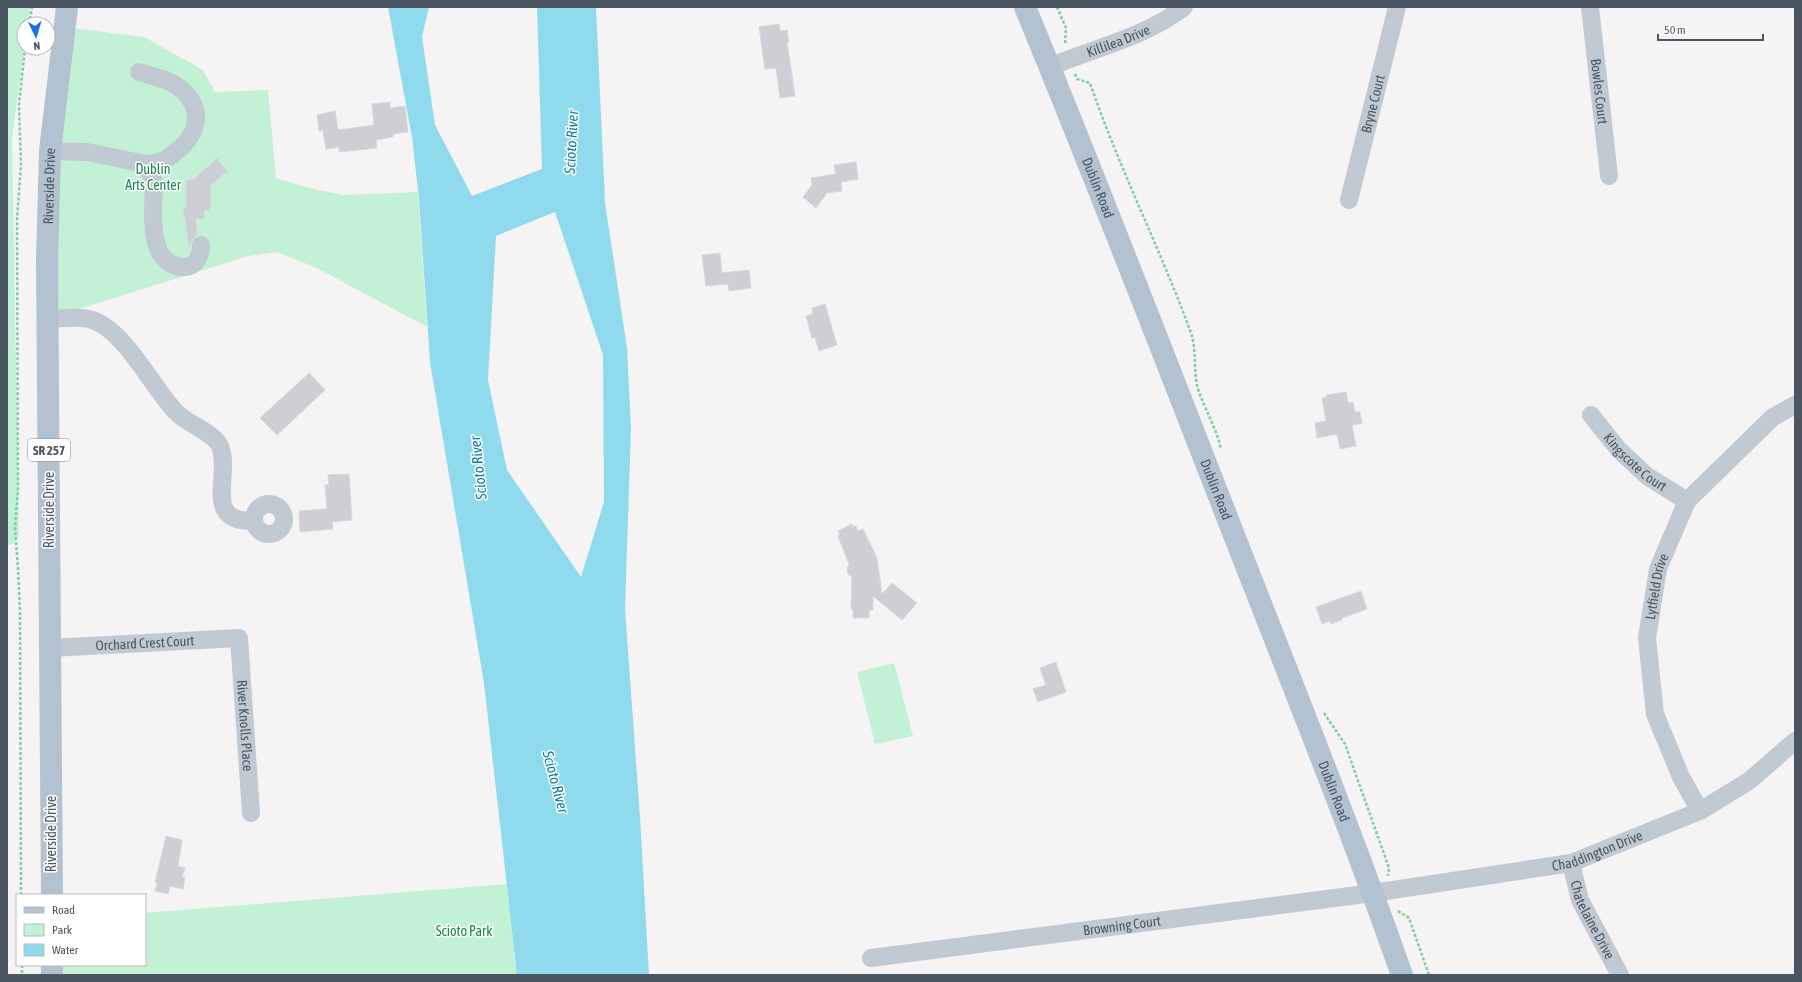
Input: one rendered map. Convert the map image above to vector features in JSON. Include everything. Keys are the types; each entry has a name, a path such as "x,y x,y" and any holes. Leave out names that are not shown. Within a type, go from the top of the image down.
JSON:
{"main road":[{"name":"Riverside Drive","path":"52,894 51,648 46,319 50,151 67,7"},
{"name":"Dublin Road","path":"1025,7 1381,891 1402,975"}],"street":[{"name":"Killilea Drive","path":"1050,67 1137,33 1161,22 1184,7"},
{"name":"Bryne Court","path":"1349,200 1397,7"},
{"name":"Bowles Court","path":"1590,7 1609,176"},
{"path":"50,151 87,152 149,164 161,163 189,141 194,131 196,120 188,95 162,79 139,72"},
{"path":"141,163 146,167 153,178 154,236 159,251 164,258 169,264 175,266 189,266 195,263 199,258 201,253 201,245"},
{"path":"46,319 89,318 103,324 120,339 172,407 184,420 212,437 219,446 222,457 222,501 230,518 241,521 254,521"},
{"name":"Lytfield Drive","path":"1700,812 1680,776 1655,714 1647,638 1658,569 1687,502 1773,417 1795,405"},
{"name":"Kingscote Court","path":"1591,415 1619,450 1647,476 1687,502"},
{"name":"Orchard Crest Court","path":"51,648 239,638"},
{"name":"River Knolls Place","path":"239,638 251,813"},
{"name":"Chaddington Drive","path":"1381,891 1570,863 1700,812 1749,781 1795,741"},
{"name":"Chatelaine Drive","path":"1570,863 1580,900 1620,975"},
{"name":"Browning Court","path":"871,958 1381,891"}],"path":[{"path":"1057,7 1066,28 1064,41 1077,79 1090,83 1107,133 1152,235 1191,333 1196,352 1196,378 1198,389 1216,431 1222,456"},
{"path":"21,894 20,612 15,528 18,490 17,219 21,164 19,105 24,56"},
{"path":"1322,710 1346,744 1389,868 1381,891 1396,910 1408,918 1428,975"}],"green space":[{"path":"7,7 30,7 29,16 16,16 16,56 23,56 12,139 19,536 13,544 7,545"},
{"name":"Dublin Arts Center","path":"64,27 144,37 203,70 215,92 268,90 276,178 309,188 343,195 418,192 427,327 317,268 277,252 248,256 47,319"},
{"path":"894,663 913,736 875,744 857,672"},
{"name":"Scioto Park","path":"507,884 517,975 52,975 52,966 146,966 146,913"}],"water":[{"name":"Scioto River","path":"388,7 429,7 422,37 435,125 472,196 542,169 537,7 596,7 605,203 627,348 631,428 625,609 640,817 649,975 517,975 484,683 430,362 419,199 412,137","holes":["555,212 603,355 604,502 581,577 507,470 488,380 496,236"]}],"building":[{"path":"779,24 780,31 787,30 789,42 787,42 795,96 780,98 776,68 765,69 759,27"},
{"path":"390,102 390,108 405,106 408,132 393,134 393,137 376,140 377,148 339,152 339,147 326,149 323,130 319,131 317,115 335,111 338,130 374,125 372,104"},
{"path":"217,158 227,171 211,185 210,211 205,210 204,219 196,219 197,235 189,247 183,207 186,207 186,180 194,179"},
{"path":"856,162 858,179 841,182 842,191 827,193 816,208 803,197 812,185 811,178 836,174 834,165"},
{"path":"720,253 722,273 749,270 751,288 729,291 728,284 706,286 702,255"},
{"path":"825,304 837,345 819,351 815,337 812,338 806,316 813,314 812,308"},
{"path":"309,373 325,390 277,435 260,418"},
{"path":"1346,392 1348,403 1353,402 1355,412 1360,412 1362,423 1352,425 1356,446 1340,449 1337,434 1317,438 1315,423 1326,421 1322,398 1327,397 1326,395"},
{"path":"349,474 352,520 332,522 333,529 300,532 299,511 327,509 325,485 329,485 328,475"},
{"path":"852,524 853,527 856,526 858,531 863,529 877,558 882,594 892,583 917,603 902,620 873,596 873,610 869,610 869,618 853,618 853,610 851,608 852,577 848,574 847,570 849,564 838,536 840,535 838,531"},
{"path":"1361,591 1367,609 1342,618 1342,620 1331,624 1330,621 1322,624 1316,607"},
{"path":"1056,662 1066,692 1038,702 1033,689 1046,685 1040,668"},
{"path":"166,836 182,840 178,866 185,868 182,877 185,877 183,889 170,886 168,894 155,891 157,883 155,883"}]}
